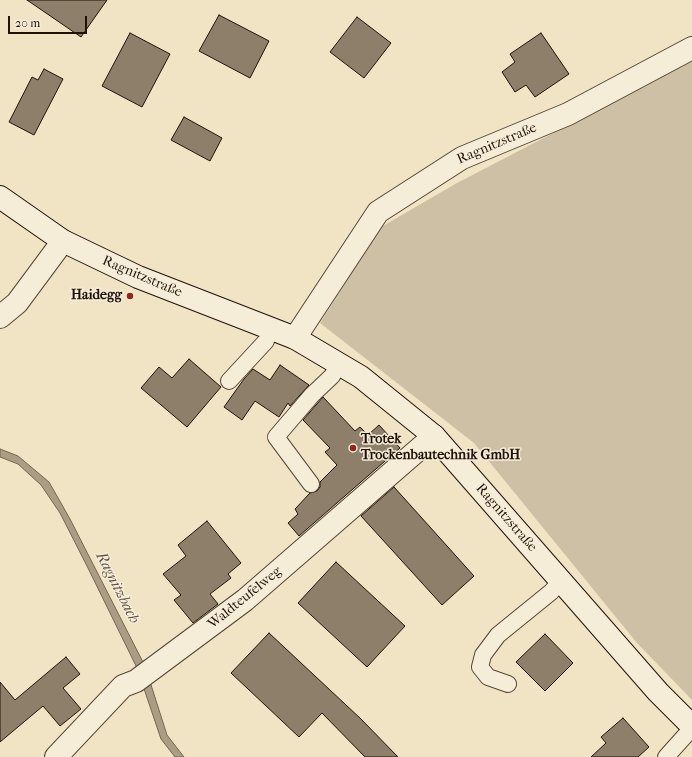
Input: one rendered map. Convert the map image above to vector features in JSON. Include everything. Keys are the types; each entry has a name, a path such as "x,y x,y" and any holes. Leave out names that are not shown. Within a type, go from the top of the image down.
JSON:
{"street":[{"name":"Ragnitzstraße","path":"295,338 378,212 462,158 568,114 692,48"},
{"name":"Ragnitzstraße","path":"0,196 63,241 138,277 295,338 361,376 434,436 658,692 692,727"},
{"path":"0,317 17,303 63,241"},
{"name":"Waldteufelweg","path":"56,757 123,686 143,676 245,600 434,436"}],"lane":[{"path":"229,382 266,341"},
{"path":"311,484 276,437 312,395 332,376 340,364"},
{"path":"508,684 488,677 480,667 484,655 498,635 552,592 562,582"},
{"path":"666,757 692,727"}],"shaded area":[{"path":"692,61 692,700 637,643 474,443 320,323 381,227 457,183"},
{"name":"Ragnitzbach","path":"0,449 18,456 49,482 70,519 145,666 167,735 184,757 175,757 161,739 137,668 60,513 41,485 18,464 0,457"}],"building":[{"path":"27,0 107,0 81,37"},
{"path":"219,15 269,41 250,78 199,51"},
{"path":"357,17 391,43 364,78 330,52"},
{"path":"130,33 170,54 142,107 102,86"},
{"path":"541,33 569,74 535,97 526,85 515,92 502,72 515,62 510,54"},
{"path":"44,69 63,79 34,135 9,122 32,77 38,80"},
{"path":"184,117 222,138 210,161 171,140"},
{"path":"189,359 221,387 187,427 141,388 159,367 172,378"},
{"path":"280,365 309,385 290,406 288,403 279,417 255,401 242,420 224,407 253,369 270,380"},
{"path":"323,397 355,431 360,427 368,435 379,425 400,448 299,536 288,523 298,514 295,509 310,493 317,491 320,487 320,482 337,465 325,452 330,448 303,420"},
{"path":"394,487 474,576 442,605 361,516"},
{"path":"207,521 241,563 228,574 231,578 210,594 218,604 193,623 174,600 181,595 163,574 186,556 178,545"},
{"path":"336,562 405,626 367,667 298,603"},
{"path":"269,633 361,719 398,757 365,757 322,713 299,737 231,673"},
{"path":"545,634 573,663 545,691 516,662"},
{"path":"66,657 80,674 63,688 81,709 60,726 43,706 0,742 0,682 15,700"},
{"path":"623,718 649,747 638,757 591,757 606,743 601,737"}],"place":[{"name":"Haidegg","path":"130,296"},
{"name":"Trotek Trockenbautechnik GmbH","path":"353,448"}]}
